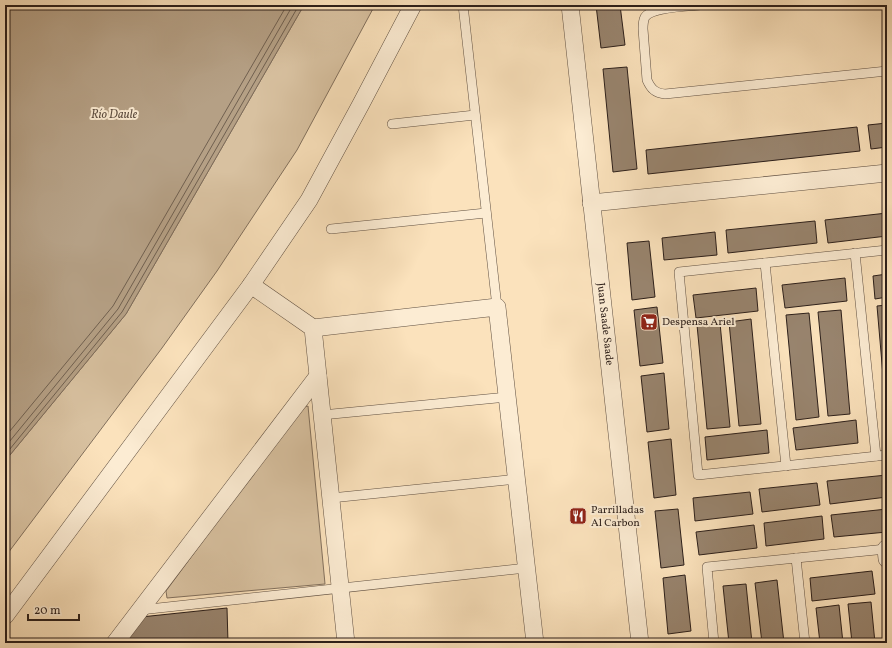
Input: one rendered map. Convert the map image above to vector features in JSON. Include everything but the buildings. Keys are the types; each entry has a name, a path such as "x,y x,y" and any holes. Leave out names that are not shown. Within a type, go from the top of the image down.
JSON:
{"street":[{"path":"5,616 251,285 309,200 413,5"},
{"name":"Juan Saade Saade","path":"570,5 640,643"},
{"path":"591,203 887,173"},
{"path":"251,285 313,328 497,307 535,643"},
{"path":"313,328 346,643"},
{"path":"115,643 318,376"}],"lane":[{"path":"463,5 497,307"},
{"path":"700,5 652,11 646,15 643,21 643,36 647,80 653,90 664,94 887,71"},
{"path":"392,124 475,115"},
{"path":"331,229 486,213"},
{"path":"887,250 679,272 698,475 887,455"},
{"path":"855,253 876,456"},
{"path":"765,262 786,466"},
{"path":"322,415 507,397"},
{"path":"331,498 516,480"},
{"path":"714,643 707,567 796,558 887,552"},
{"path":"796,558 805,643"},
{"path":"140,610 526,568"}],"shaded area":[{"path":"304,5 375,5 297,150 217,271 162,348 5,557 5,461 126,314"},
{"path":"308,406 325,584 167,598 166,591 301,408"}],"water":[{"name":"Río Daule","path":"5,5 304,5 126,314 5,461"}],"place":[{"name":"Despensa Ariel","path":"649,322"},
{"name":"Parrilladas Al Carbon","path":"578,516"}]}
